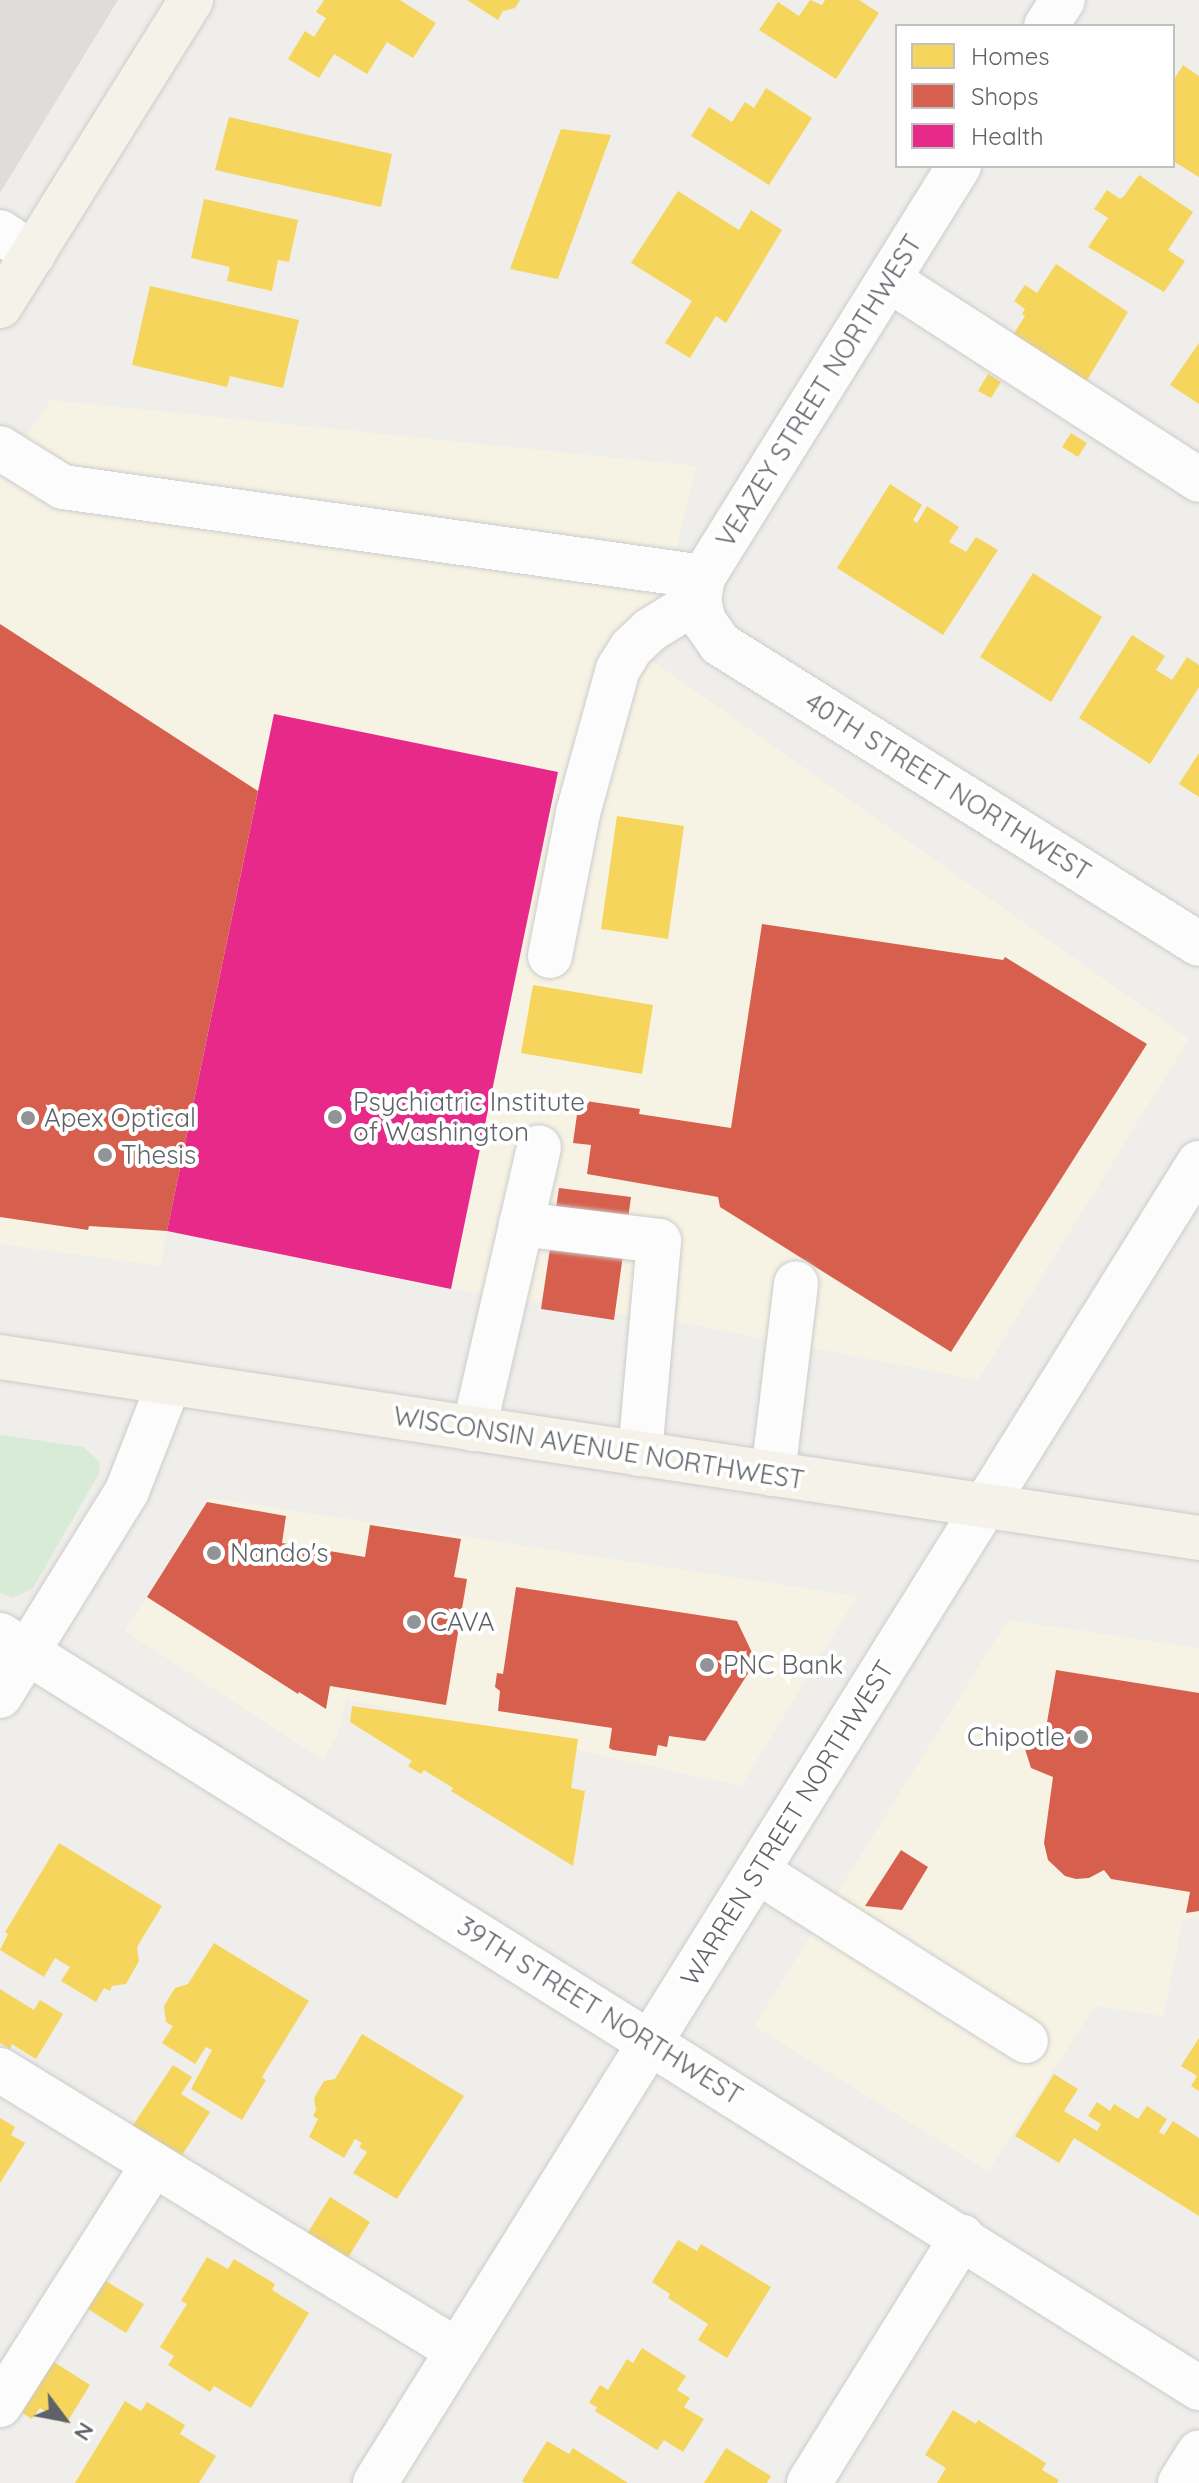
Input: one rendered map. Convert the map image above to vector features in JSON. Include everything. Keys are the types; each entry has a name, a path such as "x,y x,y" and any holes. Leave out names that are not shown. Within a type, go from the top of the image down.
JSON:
{"main road":[{"path":"0,306 16,243 191,0"},
{"name":"WISCONSIN AVENUE NORTHWEST","path":"0,1357 1199,1538"}],"street":[{"path":"1047,24 1063,0"},
{"name":"VEAZEY STREET NORTHWEST","path":"702,599 958,168"},
{"path":"889,280 1199,480"},
{"path":"0,448 63,487 702,599"},
{"path":"550,956 578,813 618,669 631,648 650,630 702,599"},
{"name":"40TH STREET NORTHWEST","path":"702,599 720,644 1199,944"},
{"path":"474,1429 539,1147"},
{"name":"WARREN STREET NORTHWEST","path":"375,2483 1199,1163"},
{"path":"521,1224 659,1241 640,1454"},
{"path":"773,1474 796,1283"},
{"path":"0,1696 14,1644 127,1491 169,1383"},
{"name":"39TH STREET NORTHWEST","path":"14,1644 1199,2388"},
{"path":"757,1871 1026,2041"},
{"path":"0,2070 458,2351"},
{"path":"0,2405 152,2166"},
{"path":"809,2483 962,2237"},
{"path":"1180,2483 1199,2453"}],"shaded area":[{"path":"0,0 118,0 0,193"},
{"path":"51,400 696,466 651,660 1189,1039 978,1380 693,1325 421,1284 167,1231 161,1266 0,1244 0,476"},
{"path":"209,1498 857,1596 741,1786 346,1699 339,1733 323,1760 125,1631"},
{"path":"1008,1620 1199,1648 1199,1916 1183,1920 1163,2016 1095,2006 988,2171 754,2026"}],"green space":[{"path":"0,1435 83,1447 99,1461 100,1472 33,1588 13,1598 0,1593"}],"building: Homes":[{"path":"324,0 400,0 436,23 413,58 387,42 367,74 334,54 319,78 288,59 305,31 314,37 326,18 316,12"},
{"path":"467,0 520,0 515,8 503,11 498,20"},
{"path":"810,0 822,5 825,0 859,0 879,13 836,79 759,30 778,2 799,16"},
{"path":"1183,65 1199,76 1199,177 1175,162 1175,78"},
{"path":"766,88 812,118 769,185 691,136 709,107 732,122 745,102 754,108"},
{"path":"229,117 392,154 381,207 215,170"},
{"path":"561,129 611,135 558,279 510,269"},
{"path":"1139,175 1193,212 1168,250 1185,261 1164,292 1088,247 1108,218 1094,209 1107,190 1120,199"},
{"path":"678,191 739,230 751,210 782,230 726,323 716,316 690,358 665,343 692,301 631,263"},
{"path":"204,199 298,220 289,262 278,260 272,291 227,281 230,267 191,258"},
{"path":"1056,264 1128,312 1086,382 1011,338 1025,316 1022,314 1025,309 1014,301 1025,285 1037,293"},
{"path":"150,286 299,320 283,388 230,376 227,387 132,365"},
{"path":"1199,343 1199,404 1170,385"},
{"path":"988,374 1001,382 991,398 978,391"},
{"path":"1071,433 1087,443 1078,457 1062,447"},
{"path":"890,484 922,505 913,520 917,523 927,506 959,527 949,542 966,552 976,537 998,550 943,635 837,568"},
{"path":"1033,573 1102,617 1051,702 980,657"},
{"path":"1132,635 1165,656 1156,670 1172,680 1187,657 1199,665 1199,687 1150,764 1079,718"},
{"path":"1199,753 1199,797 1179,784"},
{"path":"617,816 684,826 668,939 601,929"},
{"path":"533,985 653,1005 642,1074 521,1053"},
{"path":"352,1706 578,1739 571,1788 585,1791 573,1866 451,1791 453,1788 424,1770 421,1774 408,1766 412,1761 350,1722"},
{"path":"59,1843 162,1906 137,1947 139,1961 126,1984 112,1986 110,1991 104,1988 96,2002 61,1981 70,1967 55,1958 44,1977 0,1950 8,1934 5,1932"},
{"path":"214,1943 309,2001 262,2077 266,2080 242,2120 191,2089 212,2050 206,2047 195,2064 162,2043 173,2026 166,2022 164,2006 175,1988 188,1984"},
{"path":"0,1989 34,2010 40,2000 63,2014 36,2059 12,2044 10,2049 0,2043"},
{"path":"362,2034 464,2096 397,2199 353,2173 367,2152 359,2147 362,2143 355,2139 344,2158 309,2137 318,2119 313,2116 316,2110 314,2098 324,2081 335,2079"},
{"path":"1199,2038 1199,2091 1191,2086 1197,2076 1181,2066"},
{"path":"173,2065 192,2077 181,2094 210,2112 180,2158 131,2128"},
{"path":"1054,2074 1078,2089 1064,2111 1097,2131 1101,2124 1088,2116 1097,2102 1110,2111 1114,2104 1138,2119 1147,2106 1167,2119 1159,2132 1164,2135 1173,2121 1199,2138 1199,2216 1074,2138 1059,2163 1015,2136"},
{"path":"0,2118 15,2127 11,2135 25,2143 0,2183"},
{"path":"330,2197 370,2222 347,2259 307,2234"},
{"path":"678,2240 697,2251 701,2244 771,2287 727,2358 698,2340 708,2324 668,2298 670,2294 652,2282"},
{"path":"207,2257 228,2269 234,2259 275,2284 272,2290 309,2313 251,2408 214,2386 210,2392 168,2365 174,2356 160,2347 187,2304 181,2301"},
{"path":"97,2276 144,2304 126,2333 80,2304"},
{"path":"642,2348 686,2376 677,2390 690,2398 684,2407 704,2419 683,2452 664,2440 657,2450 595,2411 597,2407 589,2403 600,2385 608,2390 627,2359 633,2363"},
{"path":"46,2357 90,2385 66,2424 40,2408 32,2419 21,2412"},
{"path":"125,2401 141,2411 147,2402 185,2425 180,2434 216,2456 199,2483 75,2483"},
{"path":"953,2410 976,2424 978,2420 1046,2463 1042,2470 1059,2480 1057,2483 937,2483 946,2468 925,2455"},
{"path":"547,2441 569,2454 573,2448 628,2483 525,2483 522,2481"},
{"path":"726,2448 771,2476 767,2483 704,2483"}],"building: Shops":[{"path":"0,624 258,791 167,1231 89,1226 88,1230 0,1217"},
{"path":"762,924 1003,960 1005,957 1147,1044 951,1352 720,1207 718,1197 587,1174 591,1145 573,1143 579,1100 640,1109 639,1114 731,1128"},
{"path":"559,1188 631,1197 614,1320 541,1309"},
{"path":"207,1502 286,1516 282,1543 365,1557 370,1525 461,1539 454,1577 467,1579 446,1705 330,1686 326,1709 147,1597"},
{"path":"516,1587 737,1621 756,1661 705,1741 669,1736 667,1747 658,1745 656,1756 613,1750 609,1748 612,1728 498,1711 500,1691 495,1687 497,1673 503,1674"},
{"path":"1056,1670 1199,1693 1199,1911 1186,1913 1190,1892 1111,1879 1104,1870 1089,1878 1076,1879 1065,1876 1048,1860 1044,1843 1053,1777 1031,1768 1025,1749 1031,1736 1046,1728"},
{"path":"901,1850 928,1867 902,1910 865,1906"}],"building: Health":[{"path":"274,714 558,772 451,1289 167,1231"}],"place":[{"name":"Psychiatric Institute of Washington","path":"335,1117"},
{"name":"Apex Optical","path":"28,1118"},
{"name":"Thesis","path":"105,1155"},
{"name":"Nando's","path":"214,1553"},
{"name":"CAVA","path":"414,1622"},
{"name":"PNC Bank","path":"707,1665"},
{"name":"Chipotle","path":"1081,1737"}]}
